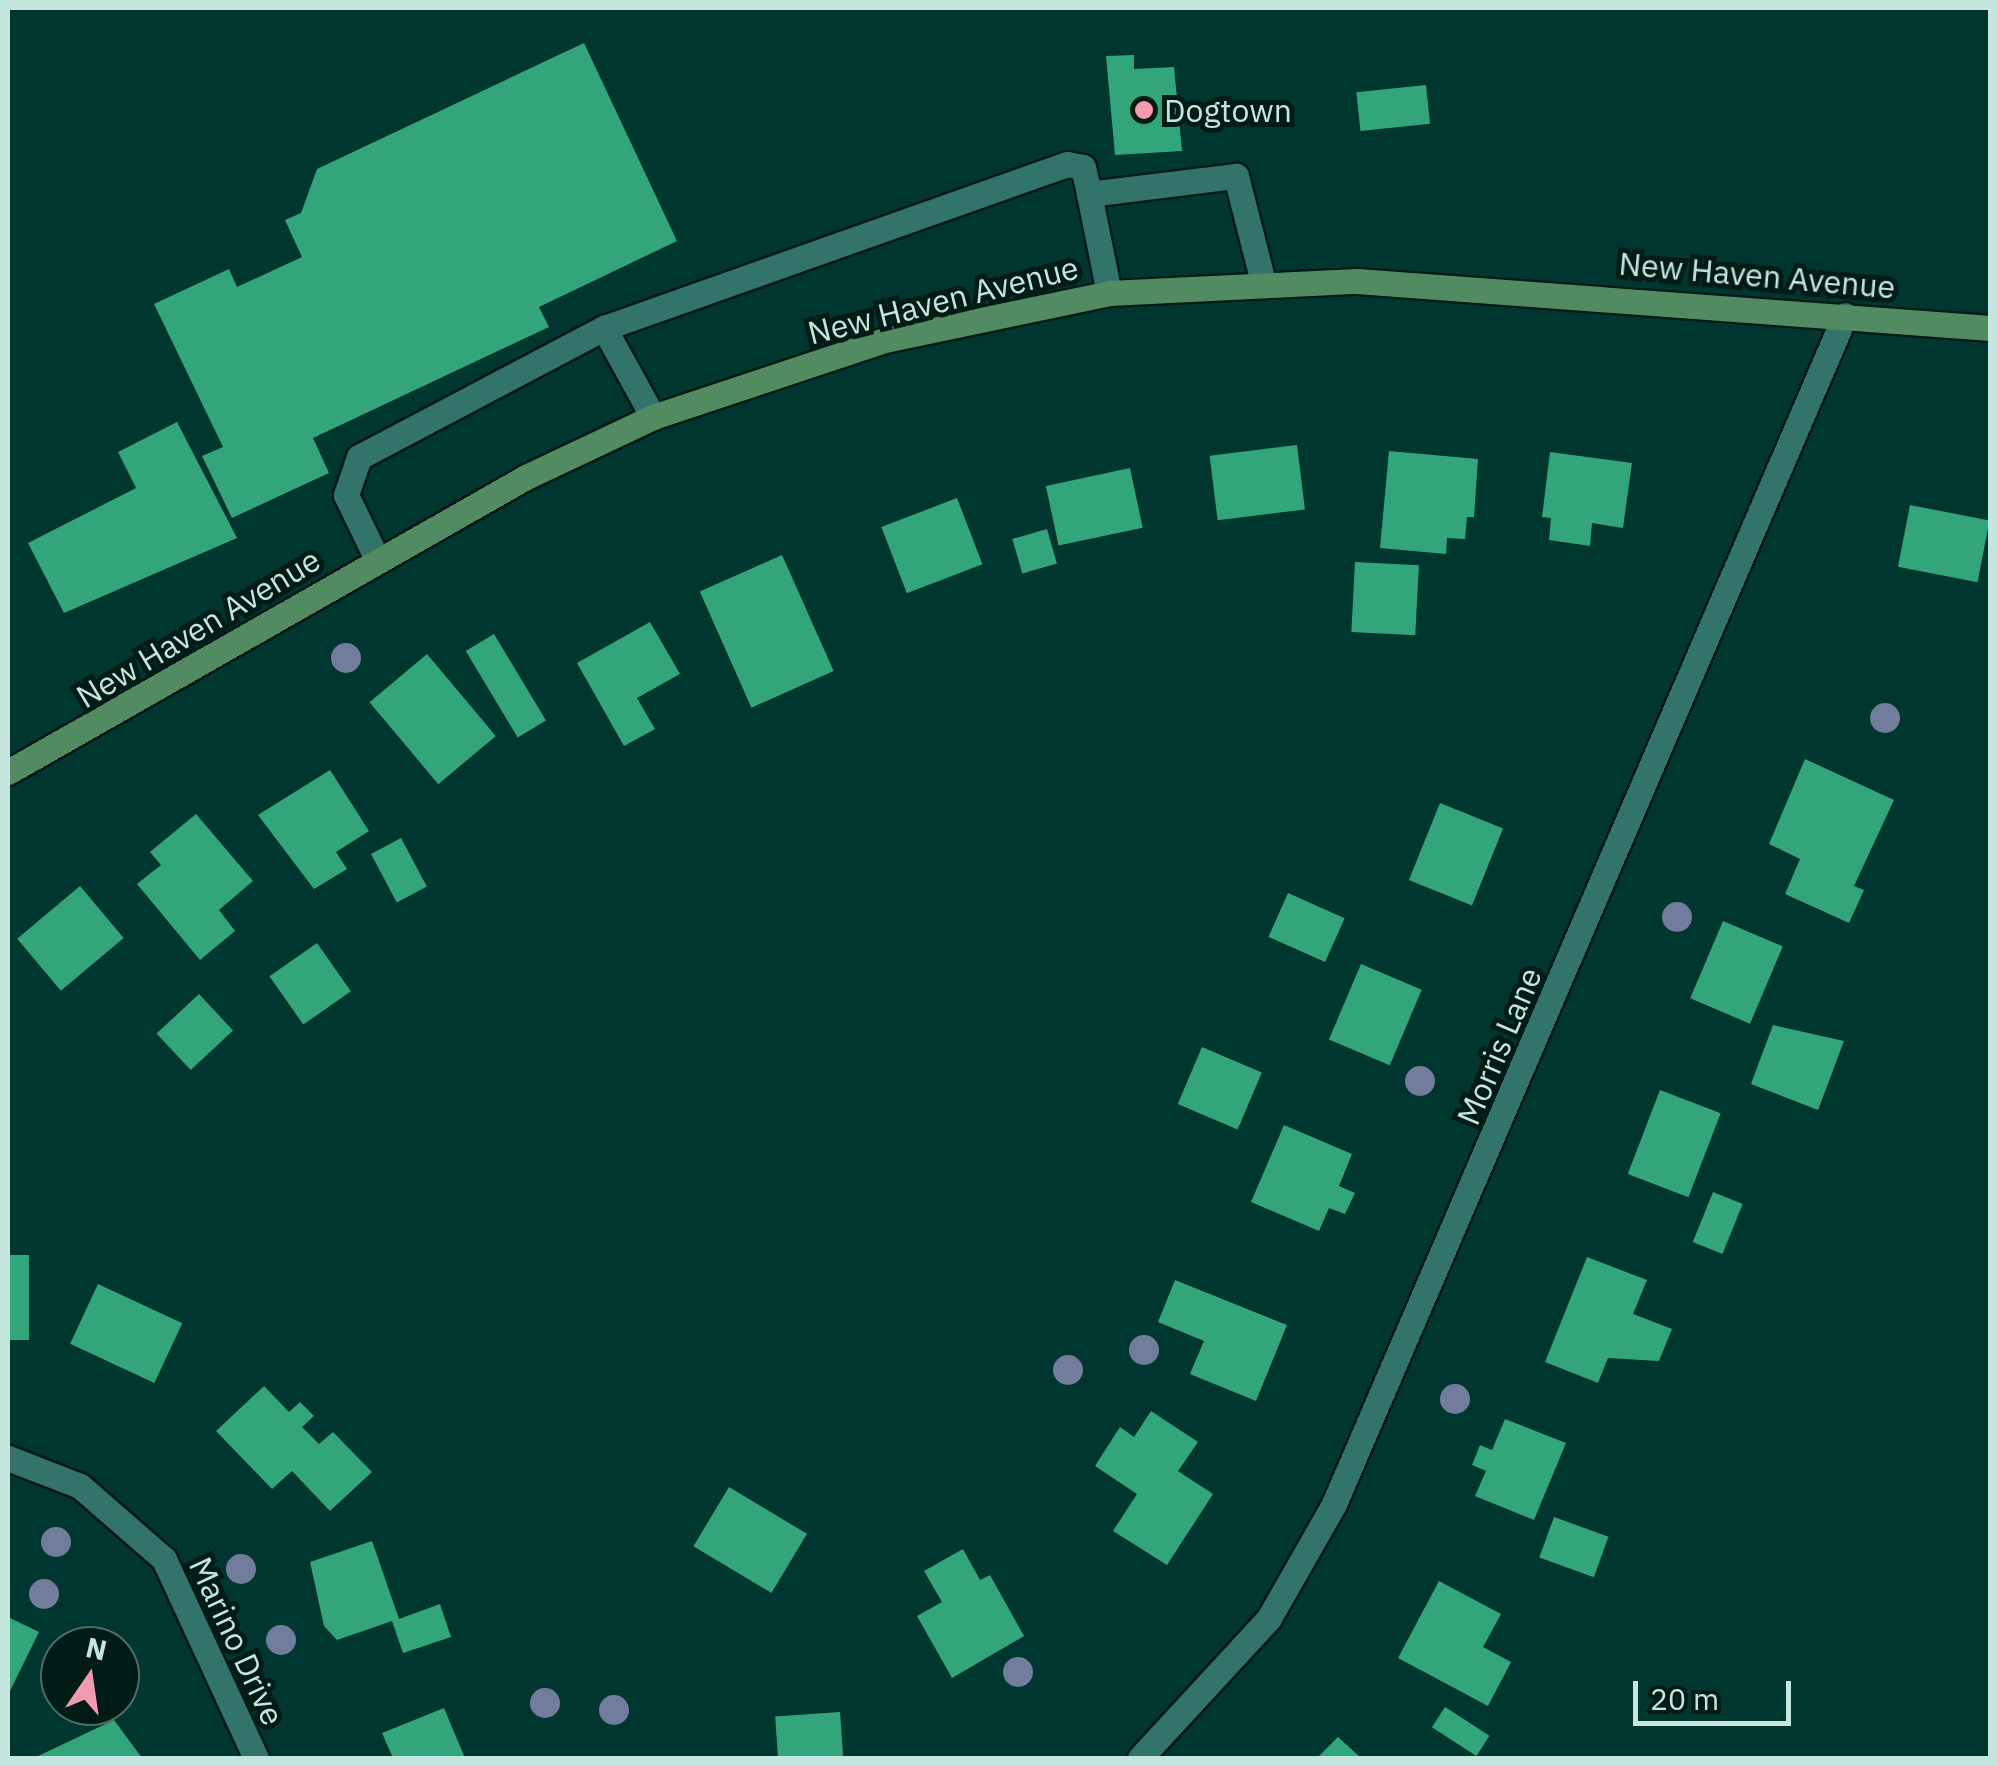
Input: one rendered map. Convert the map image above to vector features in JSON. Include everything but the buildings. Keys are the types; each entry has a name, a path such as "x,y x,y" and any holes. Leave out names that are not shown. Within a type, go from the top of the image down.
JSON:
{"main road":[{"name":"New Haven Avenue","path":"8,772 377,559 653,416 885,340 1109,292 1263,282 1473,285 1990,328"}],"street":[{"path":"377,559 346,495 359,457 604,328 1066,164 1083,168 1109,292"},
{"path":"1089,194 1236,176 1263,282"},
{"name":"Morris Lane","path":"1140,1758 1269,1618 1334,1504 1845,314"},
{"path":"604,328 653,416"},
{"name":"Marino Drive","path":"8,1458 96,1496 164,1560 256,1758"}],"place":[{"name":"Dogtown","path":"1144,110"}]}
